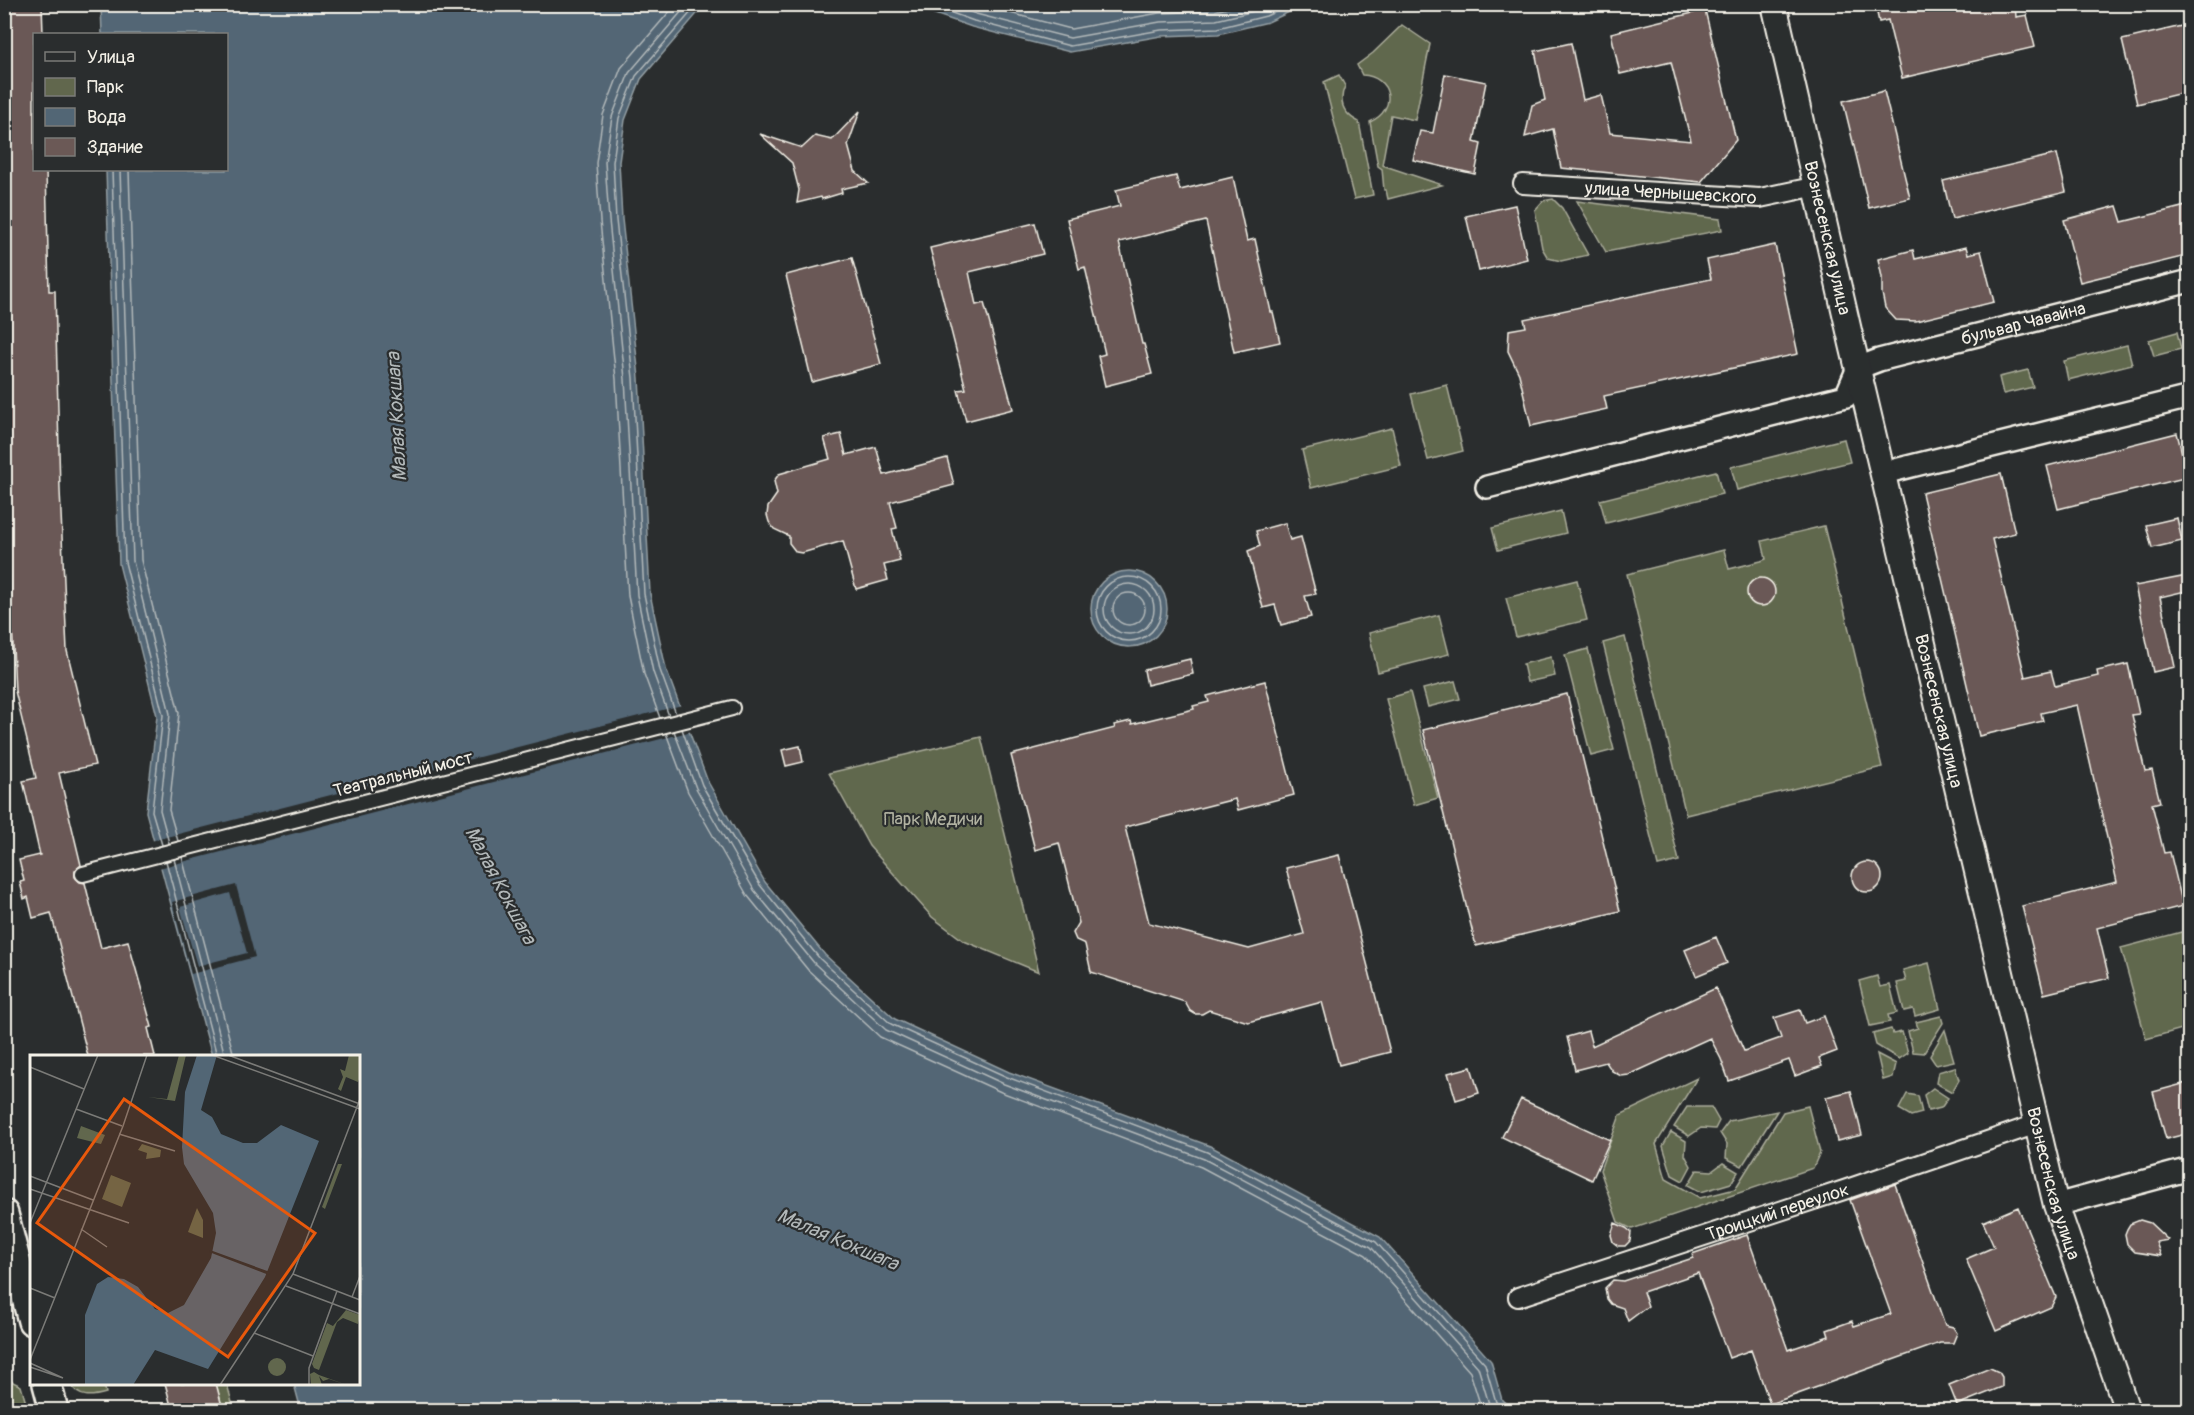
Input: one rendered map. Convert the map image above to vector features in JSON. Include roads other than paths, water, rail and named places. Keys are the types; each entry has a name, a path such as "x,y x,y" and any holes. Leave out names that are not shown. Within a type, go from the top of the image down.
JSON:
{"main road":[{"name":"Вознесенская улица","path":"1774,4 1857,368 1856,402 1883,472 2056,1205 2127,1410"},
{"path":"4,1215 30,1313"},
{"path":"48,1385 54,1410"}],"street":[{"name":"улица Чернышевского","path":"1523,184 1760,198 1817,186"},
{"name":"бульвар Чавайна","path":"1857,368 1891,357 2190,281"},
{"path":"1883,472 2190,397"},
{"path":"1487,487 1856,402"},
{"name":"Театральный мост","path":"83,874 732,708"},
{"name":"Троицкий переулок","path":"1518,1297 2037,1124"},
{"path":"2056,1205 2190,1169"}],"water":[{"name":"Малая Кокшага","path":"101,5 710,5 701,9 641,79 625,120 619,162 622,219 639,378 650,594 666,669 708,782 765,882 825,955 895,1019 1009,1072 1210,1146 1380,1237 1491,1361 1502,1400 1513,1410 301,1410 294,1385 360,1385 360,1055 212,1055 146,812 157,716 119,564 106,171 228,171 228,33 102,33"},
{"path":"909,5 1304,5 1268,22 1218,34 1161,36 1070,52 972,27"},
{"path":"1122,571 1136,571 1150,577 1161,588 1167,602 1164,624 1156,636 1136,647 1122,647 1108,641 1097,630 1091,616 1091,602 1097,588 1108,577"}],"park label":[{"name":"Парк Медичи","path":"933,819"}]}
